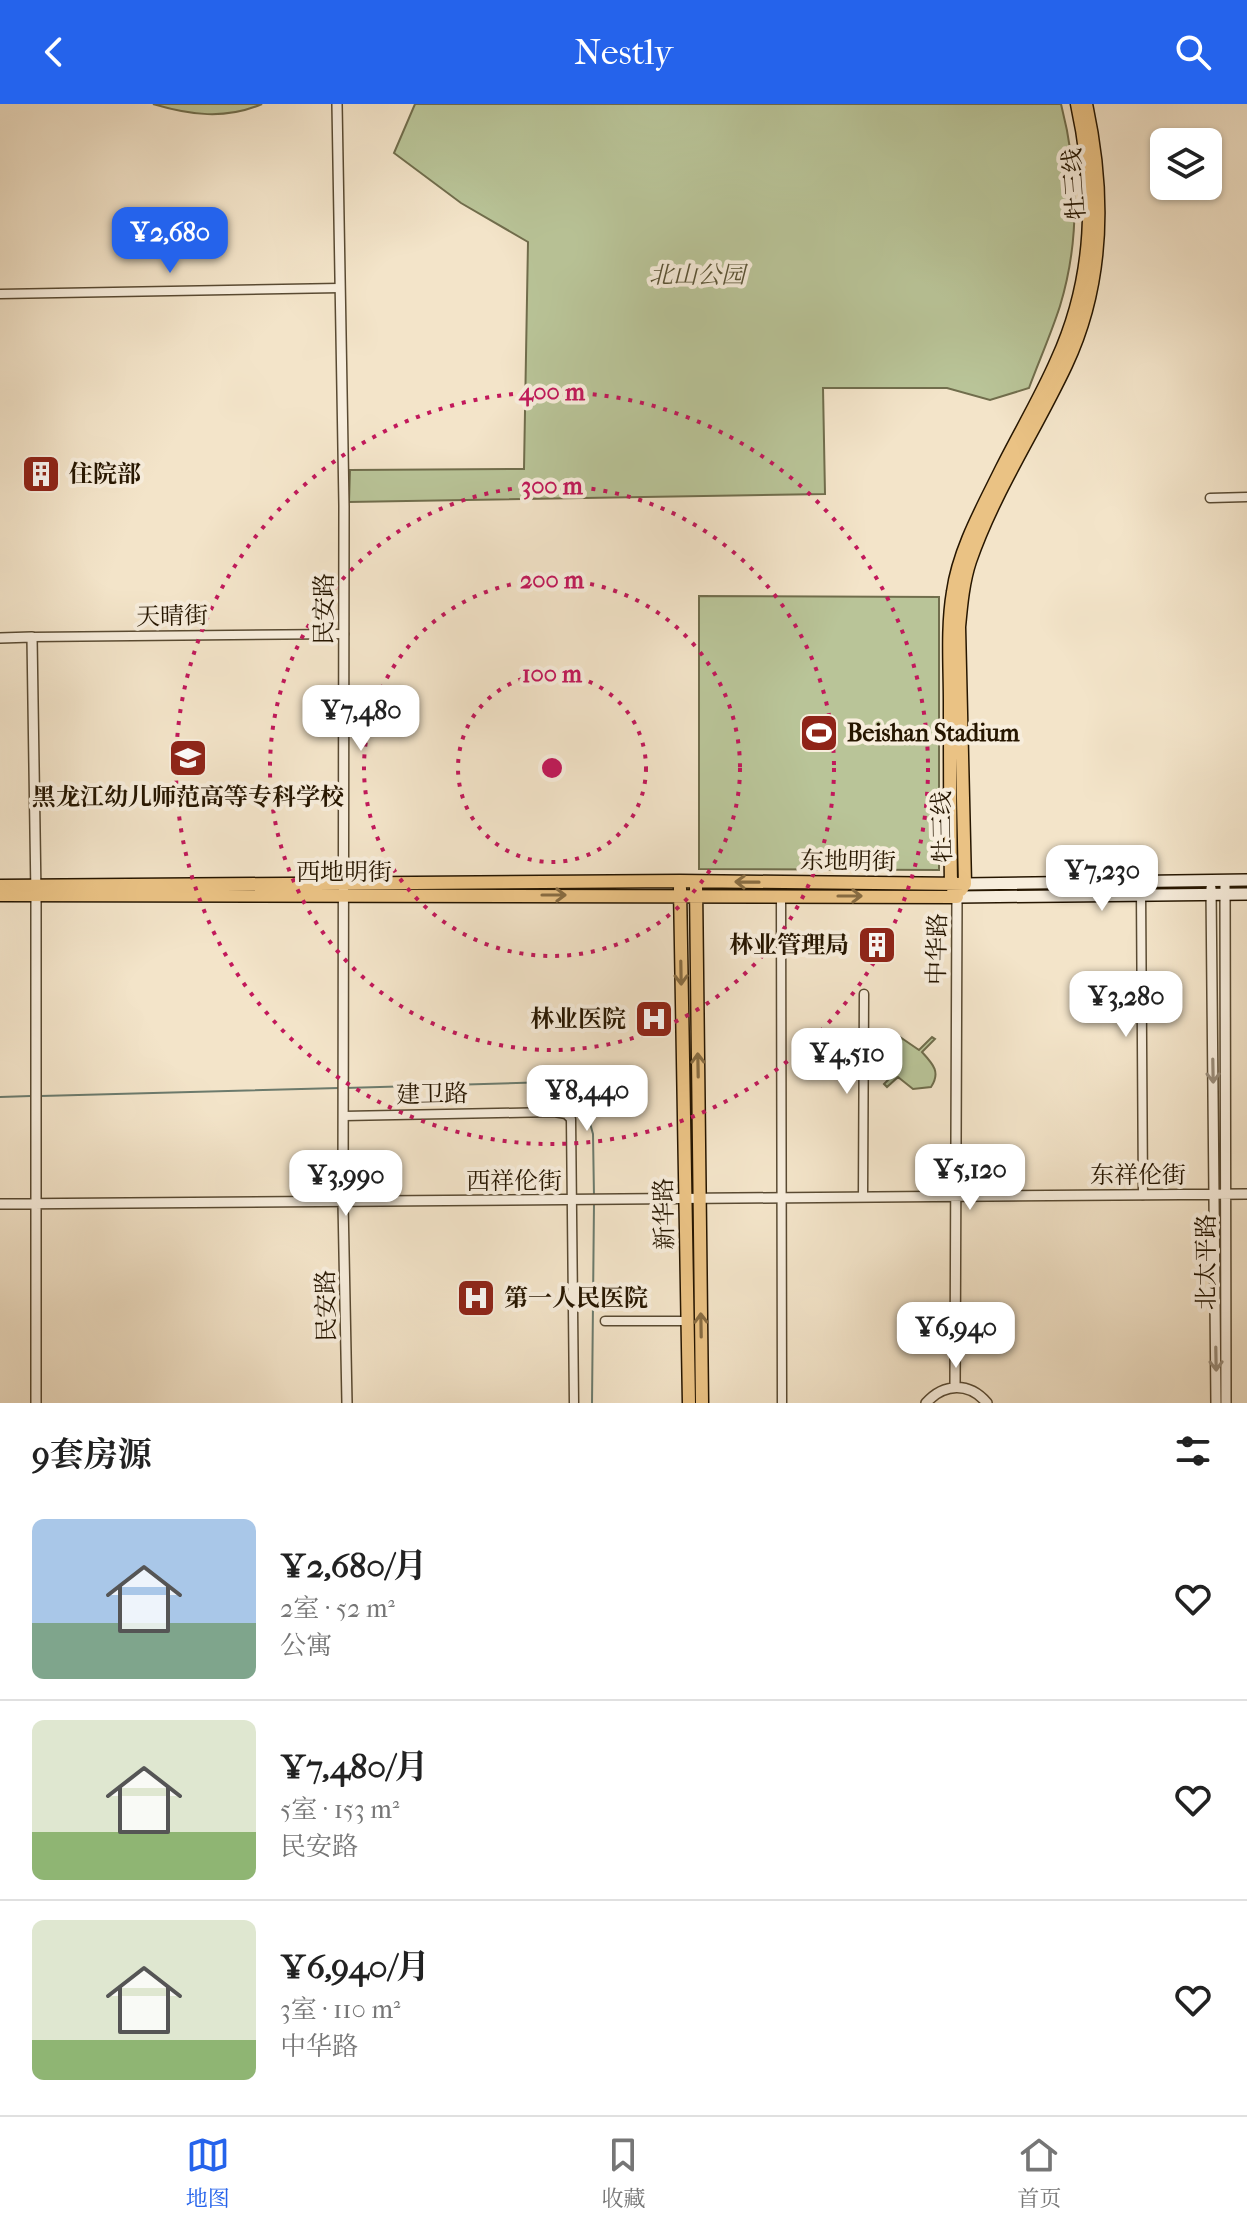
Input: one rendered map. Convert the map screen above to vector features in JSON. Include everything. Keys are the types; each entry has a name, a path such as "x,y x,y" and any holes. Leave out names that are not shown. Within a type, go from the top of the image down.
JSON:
{"main road":[{"name":"牡三线","path":"957,897 951,884 950,674 953,592 961,561 985,504 1058,359 1082,284 1089,246 1091,207 1087,157 1077,104"},
{"name":"牡三线","path":"957,897 965,884 959,627 962,595 969,564 983,527 1067,364 1092,287 1100,209 1086,104"},
{"name":"东地明街","path":"688,888 781,895 957,897 1141,889 1247,880"},
{"name":"东地明街","path":"688,888 965,884 1247,894"},
{"name":"西地明街","path":"0,886 36,890 688,888"},
{"name":"新华路","path":"688,888 693,1199 687,1321 689,1403"},
{"name":"西地明街","path":"0,895 36,890"},
{"path":"693,1199 702,1403"}],"street":[{"name":"民安路","path":"337,104 344,634 343,1202 347,1403"},
{"path":"0,294 340,288"},
{"path":"1210,498 1247,497"},
{"name":"天晴街","path":"0,638 344,634"},
{"path":"32,637 36,890 36,1403"},
{"name":"北太平路","path":"1211,881 1216,1403"},
{"name":"北太平路","path":"1225,881 1226,1403"},
{"path":"1141,889 1143,1195"},
{"path":"781,895 782,1403"},
{"name":"中华路","path":"955,1387 957,897"},
{"path":"863,1197 864,994"},
{"name":"建卫路","path":"344,1116 566,1114 571,1119 574,1403"},
{"name":"东祥伦街","path":"693,1199 1247,1194"},
{"name":"西祥伦街","path":"0,1204 693,1199"},
{"path":"605,1321 687,1321"},
{"path":"926,1403 934,1394 955,1387 978,1393 987,1403"}],"green space":[{"path":"153,104 262,104 235,112 208,114"},
{"name":"北山公园","path":"415,104 1061,104 1071,154 1074,230 1060,306 1029,388 990,400 947,388 823,388 825,494 349,502 350,470 524,469 528,242 461,203 394,153"},
{"name":"Beishan Stadium","path":"699,596 939,597 939,870 699,869"},
{"path":"900,1037 919,1050 932,1037 935,1039 922,1052 935,1072 931,1087 913,1089 898,1077 887,1087 884,1084 894,1074 881,1058 882,1048 886,1040"}],"waterway":[{"path":"345,1088 550,1082 583,1098 593,1134 594,1197"},
{"path":"41,1096 339,1088"},
{"path":"0,1097 31,1096"},
{"path":"592,1403 594,1203"}],"place":[{"name":"住院部","path":"41,474"},
{"name":"Beishan Stadium","path":"819,733"},
{"name":"黑龙江幼儿师范高等专科学校","path":"188,758"},
{"name":"林业管理局","path":"877,945"},
{"name":"林业医院","path":"654,1019"},
{"name":"第一人民医院","path":"476,1298"}]}
